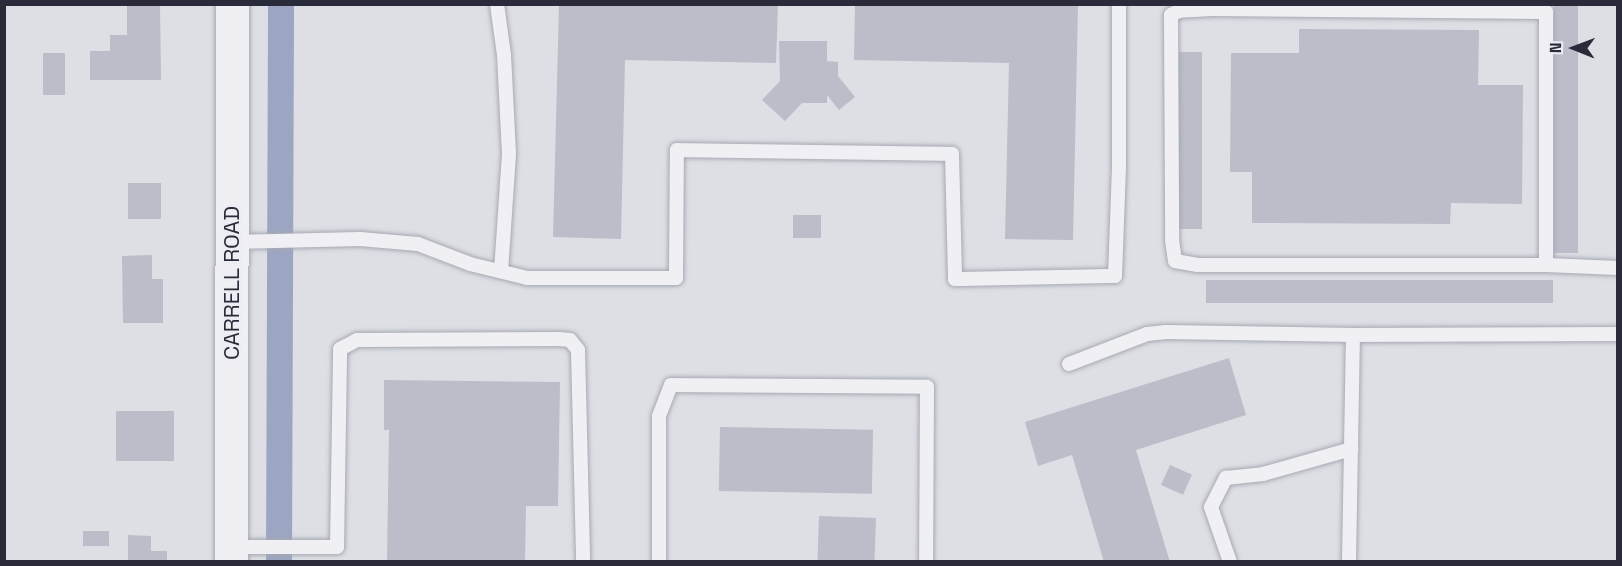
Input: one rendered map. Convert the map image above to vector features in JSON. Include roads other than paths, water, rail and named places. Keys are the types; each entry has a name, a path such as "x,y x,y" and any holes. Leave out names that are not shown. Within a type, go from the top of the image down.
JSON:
{"street":[{"name":"CARRELL ROAD","path":"232,4 232,242 238,552"}],"lane":[{"path":"497,4 504,55 509,154 501,270"},
{"path":"232,242 360,239 418,244 470,264 527,278 676,278 677,150 952,154 955,279 1115,276 1121,66 1119,4"},
{"path":"1546,265 1546,12 1212,9 1179,10 1171,15 1172,240 1175,261 1198,265 1360,267 1546,265 1617,268"},
{"path":"1069,364 1147,334 1166,332 1353,335 1617,334"},
{"path":"1349,561 1353,335"},
{"path":"337,561 340,349 357,340 570,340 578,350 583,561"},
{"path":"659,561 659,416 671,385 927,387 926,561"},
{"path":"1230,561 1211,507 1226,477 1263,474 1352,448"},
{"path":"238,552 338,547"}],"waterway":[{"path":"279,562 281,4"}]}
